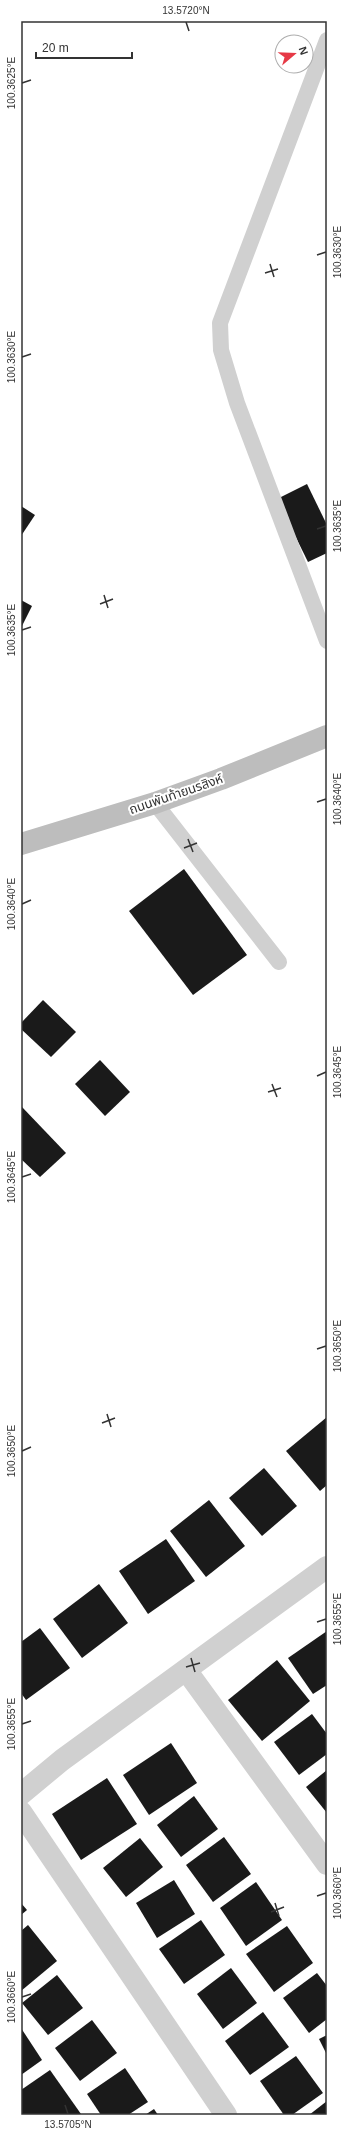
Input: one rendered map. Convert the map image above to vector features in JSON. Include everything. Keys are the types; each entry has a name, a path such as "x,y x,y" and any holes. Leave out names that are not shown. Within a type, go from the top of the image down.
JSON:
{"street":[{"name":"ถนนพันท้ายนรสิงห์","path":"21,844 155,803 221,779 327,736"},
{"path":"21,1794 62,1760 327,1567"},
{"path":"186,1670 327,1864"},
{"path":"21,1812 226,2115"}],"lane":[{"path":"327,40 220,323 221,350 237,402 327,641"},
{"path":"155,803 279,962"}],"building":[{"path":"307,484 327,525 327,553 308,562 277,499"},
{"path":"21,506 35,515 21,536"},
{"path":"21,600 32,606 21,628"},
{"path":"184,869 247,955 193,995 129,911"},
{"path":"43,1000 76,1032 51,1057 21,1029 21,1023"},
{"path":"100,1060 130,1092 105,1116 75,1084"},
{"path":"22,1107 66,1153 40,1177 21,1159"},
{"path":"327,1417 327,1485 320,1491 286,1451"},
{"path":"264,1468 297,1506 262,1536 229,1498"},
{"path":"209,1500 245,1546 206,1577 170,1531"},
{"path":"166,1539 195,1581 148,1614 119,1571"},
{"path":"99,1584 128,1623 82,1658 53,1619"},
{"path":"40,1628 70,1668 26,1700 21,1693 21,1642"},
{"path":"327,1631 327,1685 313,1694 288,1658"},
{"path":"277,1660 310,1701 262,1741 228,1700"},
{"path":"312,1714 327,1734 327,1754 299,1775 274,1742"},
{"path":"171,1743 197,1783 149,1815 123,1775"},
{"path":"327,1770 327,1813 306,1787"},
{"path":"107,1778 137,1824 81,1860 52,1814"},
{"path":"194,1796 218,1829 181,1857 157,1825"},
{"path":"224,1837 251,1874 213,1902 186,1865"},
{"path":"140,1838 163,1867 126,1897 103,1868"},
{"path":"174,1880 195,1914 157,1938 136,1903"},
{"path":"256,1882 282,1920 246,1946 220,1908"},
{"path":"21,1903 27,1910 21,1915"},
{"path":"201,1920 225,1955 184,1984 159,1949"},
{"path":"28,1925 57,1961 21,1991 21,1931"},
{"path":"287,1926 313,1963 274,1992 246,1954"},
{"path":"231,1968 257,2003 223,2029 197,1994"},
{"path":"317,1973 327,1986 327,2019 309,2033 283,1998"},
{"path":"57,1975 83,2008 48,2035 22,2003"},
{"path":"263,2012 289,2047 250,2075 225,2041"},
{"path":"92,2020 117,2053 80,2081 55,2048"},
{"path":"21,2028 42,2060 21,2075"},
{"path":"327,2035 327,2055 319,2039"},
{"path":"296,2056 323,2093 292,2115 284,2115 260,2081"},
{"path":"125,2068 148,2102 128,2115 101,2115 87,2094"},
{"path":"50,2070 81,2114 80,2115 21,2115 21,2090"},
{"path":"327,2101 327,2115 309,2115"},
{"path":"154,2109 158,2115 145,2115"}]}
